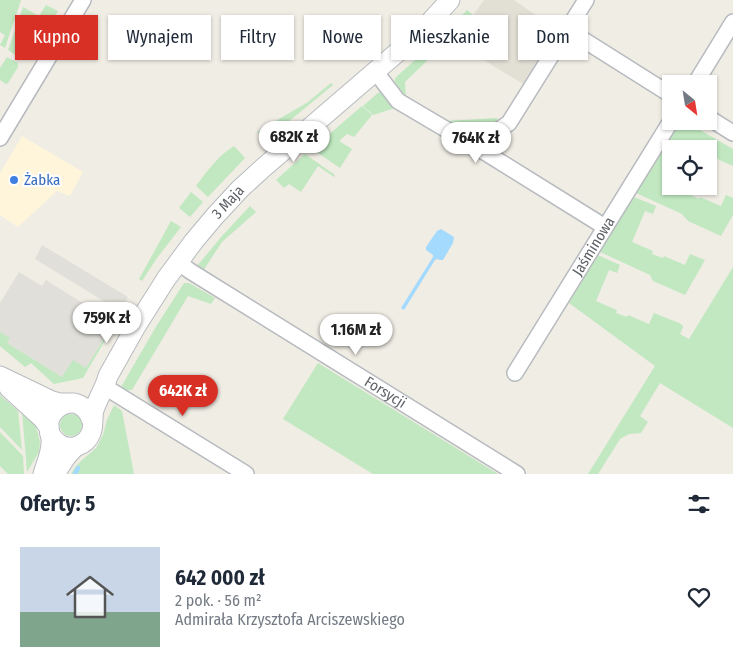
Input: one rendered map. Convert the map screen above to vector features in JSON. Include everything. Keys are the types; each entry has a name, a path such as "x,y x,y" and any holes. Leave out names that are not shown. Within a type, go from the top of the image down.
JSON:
{"street":[{"path":"0,138 83,0"},
{"name":"3 Maja","path":"55,474 75,447 82,444 91,435 95,407 106,382 150,303 194,241 240,189 421,32 450,0"},
{"path":"577,15 586,0"},
{"path":"701,75 733,22"},
{"path":"588,43 662,89"},
{"path":"470,143 493,134 508,123 549,60"},
{"path":"375,71 398,101 470,143 605,227"},
{"path":"718,124 733,133"},
{"name":"Jaśminowa","path":"515,373 665,130"},
{"name":"Forsycji","path":"178,262 517,474"},
{"path":"0,376 52,401 81,406 90,415 92,421"},
{"path":"0,380 46,422 49,431 58,444 75,447"},
{"name":"3 Maja","path":"43,474 52,441 49,431 51,414 62,405 79,402 98,382 106,382"},
{"path":"106,382 246,474"}],"shaded area":[{"path":"484,0 514,0 536,15 518,15 518,60 541,60 525,85 484,60 508,60 508,15 473,15"},
{"path":"22,136 83,172 70,196 57,191 18,227 0,215 0,173"},
{"path":"42,245 128,297 120,311 35,259"},
{"path":"19,272 42,286 46,280 103,316 101,317 110,328 86,368 62,377 7,343 9,338 0,332 0,303"}],"green space":[{"path":"0,0 21,0 5,48 0,45 5,35 0,32"},
{"path":"46,5 58,11 56,15 40,15"},
{"path":"23,7 37,15 20,15"},
{"path":"467,10 473,15 462,15"},
{"path":"15,30 15,55 8,50"},
{"path":"7,57 18,63 18,67 6,84 0,80 0,68"},
{"path":"415,60 428,60 405,82 406,97 395,82 395,78"},
{"path":"331,83 333,85 265,141 257,132 308,102"},
{"path":"379,92 395,108 373,115 363,106"},
{"path":"362,106 372,115 354,137 347,134 339,141 352,149 340,168 312,149"},
{"path":"497,118 498,123 472,134 446,121"},
{"path":"674,130 700,130 733,149 733,166 717,158 717,140 668,140"},
{"path":"234,146 245,158 208,197 196,186 218,159"},
{"path":"662,150 662,195 691,195 721,206 726,195 733,198 733,215 721,236 688,221 682,214 636,193"},
{"path":"305,154 335,175 334,177 318,166 301,192 289,184 284,188 276,180"},
{"path":"191,192 203,202 190,217 179,208"},
{"path":"634,197 656,206 653,214 645,211 632,242 653,251 652,254 663,258 664,256 685,265 690,254 705,260 685,295 653,281 650,275 600,252"},
{"path":"250,206 256,212 222,242 203,271 197,266"},
{"path":"171,221 181,227 142,281 139,279"},
{"path":"598,255 620,265 617,273 609,270 596,301 617,310 616,313 627,317 628,315 649,324 654,313 679,323 683,327 680,334 689,339 733,267 733,428 660,383 640,416 648,422 641,433 629,434 620,439 598,474 588,474 655,366 569,303"},
{"path":"184,283 189,283 215,298 211,304 188,296 132,390 123,389 121,387"},
{"path":"103,316 115,323 83,378 54,384 31,363 25,367 0,346 0,332 10,338 7,343 62,377 73,360 86,368 110,329 98,321"},
{"path":"318,363 498,474 373,474 283,419"},
{"path":"0,395 18,411 22,450 0,427"},
{"path":"114,405 122,411 134,474 71,474 75,467 96,448"},
{"path":"22,411 34,423 40,442 39,452 27,472"},
{"path":"71,414 81,421 82,425 75,435 71,436 61,429 60,425 67,415"},
{"path":"0,432 23,456 24,474 8,474 0,466"}],"water":[{"path":"441,229 454,237 453,243 443,260 435,260 404,310 401,308 433,257 426,250 426,247 437,231"}],"waterway":[{"path":"75,474 78,468"}],"place":[{"name":"Żabka","path":"14,180"}]}
